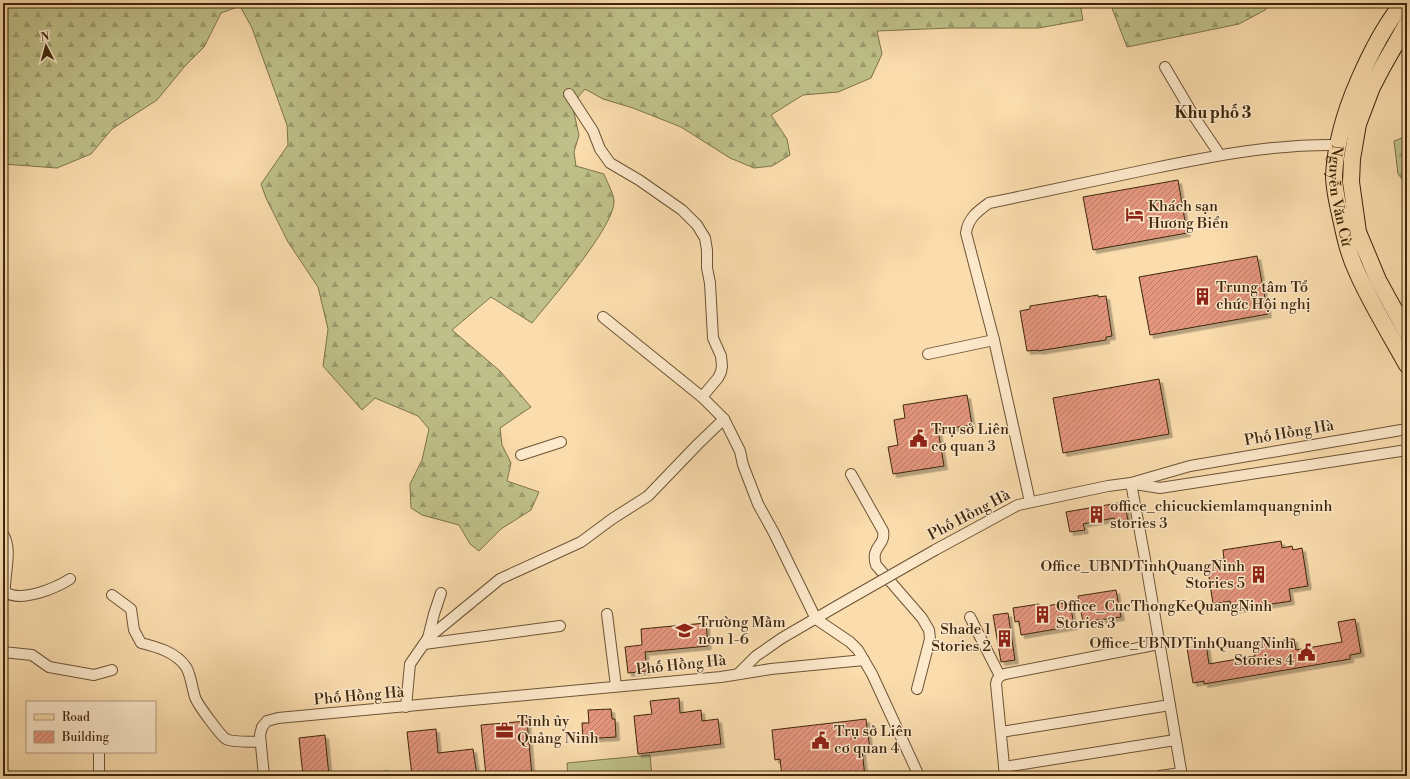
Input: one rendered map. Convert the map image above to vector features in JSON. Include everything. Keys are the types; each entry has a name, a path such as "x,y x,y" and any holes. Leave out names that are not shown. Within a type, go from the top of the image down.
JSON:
{"main road":[{"name":"Nguyễn Văn Cừ","path":"1403,3 1396,11 1377,42 1344,116 1337,146 1334,176 1337,202 1344,235 1356,271 1407,365"},
{"name":"Nguyễn Văn Cừ","path":"1407,24 1372,87 1358,124 1352,160 1351,182 1358,232 1378,280 1407,333"}],"street":[{"path":"1165,67 1195,118 1220,155"},
{"path":"569,94 593,131 600,149 610,163 639,180 682,210 697,225 705,238 707,268 710,283 713,338 722,366 718,378 702,397"},
{"path":"1030,502 994,340 966,233 967,226 972,216 989,203 1220,155 1268,147 1315,145 1337,146"},
{"path":"602,316 702,397 724,419 740,451 747,477 758,504 774,533 816,619 850,642 858,650 872,674 919,776"},
{"path":"928,354 994,340"},
{"path":"406,707 410,664 426,641 500,578 580,542 648,496 724,419"},
{"name":"Phố Hồng Hà","path":"264,776 260,735 262,727 267,721 278,718 406,707 738,674 764,650 782,638 1011,508 1030,502 1131,483 1190,466 1407,428"},
{"path":"521,455 561,442"},
{"name":"Phố Hồng Hà","path":"1131,483 1160,488 1407,450"},
{"path":"851,474 883,531 884,535 882,542 876,549 873,557 876,565 922,618 929,630 928,645 917,689"},
{"path":"1131,483 1181,774 1160,776"},
{"path":"3,534 8,546 4,583 6,592 10,596 26,595 46,591 70,579"},
{"path":"426,641 441,593"},
{"path":"112,595 131,609 134,630 141,643 163,649 177,657 186,668 196,699 226,739 260,742"},
{"path":"607,614 616,686"},
{"path":"970,617 1000,676"},
{"path":"426,641 560,626"},
{"path":"1159,644 1000,676 997,679 996,684 1005,771 1175,740"},
{"path":"3,652 32,655 49,667 86,674 94,675 112,670"},
{"path":"738,674 771,669 864,660"},
{"path":"1001,732 1170,705"},
{"path":"99,753 99,776"}],"green space":[{"path":"3,3 1080,3 1083,20 1039,28 950,28 877,31 882,54 871,78 838,92 803,95 771,115 787,139 790,155 772,166 754,168 730,158 681,127 633,108 603,99 585,89 572,104 579,135 574,152 576,166 604,174 614,200 612,211 605,226 580,263 532,323 491,297 452,330 500,371 531,407 500,428 502,445 511,463 507,481 539,492 531,510 501,529 479,551 470,544 459,525 422,515 411,508 410,484 422,460 429,429 418,416 375,398 362,410 323,366 328,329 318,287 288,242 266,198 261,184 288,145 287,125 252,28 240,6 221,13 204,47 185,66 157,100 112,129 91,154 57,168 3,164"},
{"path":"1110,3 1272,3 1265,10 1239,24 1127,47"},
{"path":"1407,136 1407,185 1398,174 1394,141"},
{"path":"650,755 652,776 568,776 567,763"}],"building":[{"name":"Khách sạn Hương Biển","path":"1178,180 1187,233 1093,250 1083,197"},
{"name":"Trung tâm Tổ chức Hội nghị","path":"1257,256 1268,314 1150,335 1139,277"},
{"path":"1098,295 1098,297 1106,296 1112,336 1106,337 1106,340 1038,351 1027,351 1020,311 1030,309 1030,306"},
{"path":"1159,379 1169,434 1063,453 1053,398"},
{"name":"Trụ sở Liên cơ quan 3","path":"967,395 972,425 938,430 944,466 893,474 888,447 898,445 894,420 905,418 903,405"},
{"name":"office_chicuckiemlamquangninh stories 3","path":"1124,502 1128,520 1115,522 1114,518 1083,524 1085,530 1070,532 1066,512"},
{"name":"Office_UBNDTinhQuangNinh Stories 5","path":"1281,541 1282,548 1292,546 1293,550 1302,548 1308,586 1289,589 1291,601 1232,610 1230,601 1213,604 1207,564 1214,564 1213,560 1224,559 1223,550"},
{"path":"1116,590 1121,617 1083,622 1078,596"},
{"name":"Office_CucThongKeQuangNinh Stories 3","path":"1070,602 1074,626 1021,635 1019,621 1015,622 1013,608 1039,604 1040,607"},
{"name":"Shade 1 Stories 2","path":"1008,613 1015,660 1001,662 993,615"},
{"name":"Office_UBNDTinhQuangNinh Stories 4","path":"1355,619 1361,653 1350,655 1350,659 1204,684 1204,681 1193,683 1187,648 1206,644 1209,664 1255,656 1253,646 1291,639 1294,639 1296,650 1342,642 1338,622"},
{"path":"706,623 708,646 645,652 647,671 628,673 625,647 642,645 641,629"},
{"path":"679,698 680,713 701,710 702,721 718,719 721,744 638,754 634,716 652,714 650,701"},
{"path":"611,709 612,719 615,719 616,737 583,739 582,723 589,723 588,710"},
{"name":"Trụ sở Liên cơ quan 4","path":"866,719 870,750 862,751 865,776 782,776 780,759 775,760 772,730"},
{"path":"527,721 532,776 486,776 481,725"},
{"path":"436,729 438,753 473,749 477,776 412,776 407,732"},
{"path":"325,735 329,776 303,776 299,738"},
{"path":"388,771 388,776 359,776 359,774"}],"place":[{"name":"Khách sạn Hương Biển","path":"1135,215"},
{"name":"Trung tâm Tổ chức Hội nghị","path":"1203,296"},
{"name":"Trụ sở Liên cơ quan 3","path":"918,438"},
{"name":"office_chicuckiemlamquangninh stories 3","path":"1097,515"},
{"name":"Office_UBNDTinhQuangNinh Stories 5","path":"1258,575"},
{"name":"Office_CucThongKeQuangNinh Stories 3","path":"1043,615"},
{"name":"Trường Mầm non 1-6","path":"685,631"},
{"name":"Shade 1 Stories 2","path":"1004,638"},
{"name":"Office_UBNDTinhQuangNinh Stories 4","path":"1307,652"},
{"name":"Tỉnh ủy Quảng Ninh","path":"504,730"},
{"name":"Trụ sở Liên cơ quan 4","path":"821,740"}],"district":[{"name":"Khu phố 3","path":"1213,113"}]}
